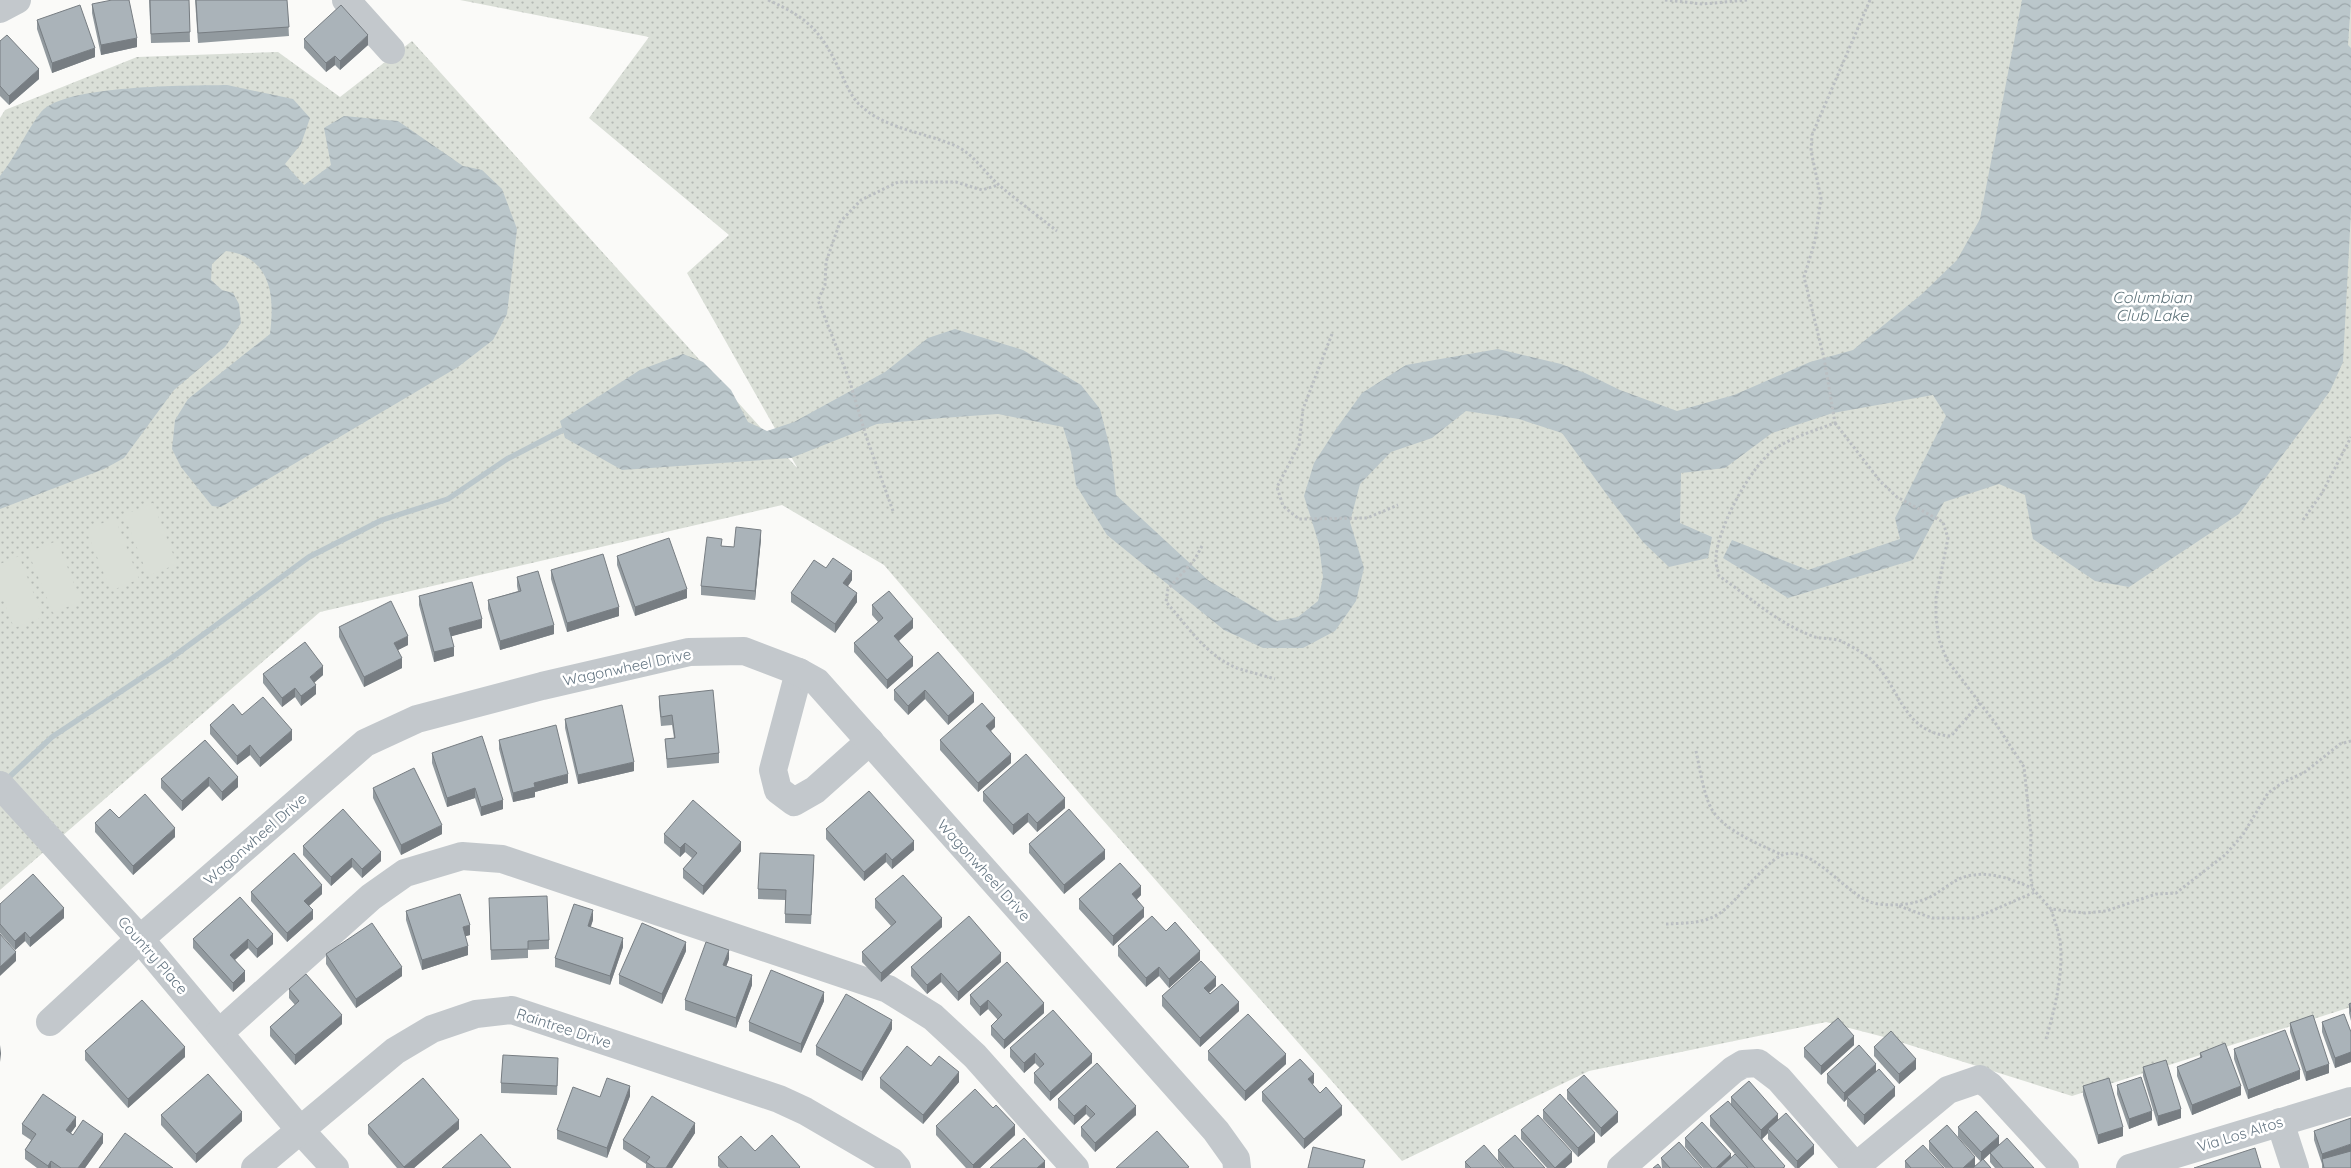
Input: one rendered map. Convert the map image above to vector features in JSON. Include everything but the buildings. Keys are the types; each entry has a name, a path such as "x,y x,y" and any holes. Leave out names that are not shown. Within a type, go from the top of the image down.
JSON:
{"street":[{"path":"0,9 17,0"},
{"path":"346,0 391,50"},
{"name":"Wagonwheel Drive","path":"50,1022 140,939 365,743 417,719 542,686 689,652 744,652 799,672 817,682 1216,1131 1236,1159 1237,1168"},
{"path":"799,672 773,770 778,790 794,802 816,790 870,741"},
{"name":"Country Place","path":"0,785 140,939 300,1130 336,1168"},
{"path":"219,1033 371,897 405,873 462,856 502,859 888,990 934,1017 974,1056 1075,1168"},
{"name":"Raintree Drive","path":"255,1168 395,1051 432,1029 476,1014 512,1010 779,1099 805,1111 890,1166"},
{"path":"1621,1168 1733,1070 1743,1064 1758,1063 1779,1079 1855,1167 1948,1090 1980,1080 1997,1092 2065,1168"},
{"name":"Via Los Altos","path":"2131,1168 2351,1101"},
{"path":"2280,1122 2295,1168"}],"path":[{"path":"768,0 796,12 814,28 828,45 849,90 860,105 875,116 958,148 978,162 998,185 1057,231"},
{"path":"1665,0 1703,4 1747,0"},
{"path":"1870,0 1812,135 1811,151 1821,198 1815,241 1804,277 1824,358 1835,422 1880,481 1897,497 1943,522 1948,538 1936,598 1939,640 1947,660 2024,767 2031,834 2030,869 2032,888"},
{"path":"893,511 866,436 849,379 818,300 825,284 826,262 840,222 861,200 898,182 956,182 982,190 998,185"},
{"path":"1332,334 1303,409 1298,445 1277,487 1282,506 1299,519 1366,518 1398,505"},
{"path":"1835,422 1774,449 1754,471 1738,494 1723,530 1716,557 1719,576 1762,609 1815,637 1840,641 1867,656 1884,673 1900,703 1916,723 1936,735 1951,736 1980,704"},
{"path":"2303,520 2322,494 2351,437"},
{"path":"1202,546 1194,559 1168,589 1166,602 1200,642 1236,667 1275,679"},
{"path":"2051,909 2085,913 2106,911 2156,894 2176,893 2226,855 2242,836 2268,793 2282,783 2305,772 2340,744 2351,741"},
{"path":"1696,751 1710,807 1718,818 1751,840 1782,855 1797,855 1814,862 1857,896 1874,903 1898,906 1932,918 1975,918 2036,892"},
{"path":"1666,924 1704,920 1724,911 1762,871 1782,855"},
{"path":"1898,906 1930,897 1949,883 1972,874 2006,878 2032,888 2051,909 2060,940 2056,1004 2046,1039"}],"shaded area":[{"path":"460,0 2351,0 2351,1007 2072,1096 1884,1037 1826,1022 1589,1071 1402,1161 1088,803 884,565 782,505 320,612 0,890 0,118 5,110 137,57 278,52 340,97 412,41 798,469 687,273 729,235 589,118 649,37"},
{"path":"153,503 177,564 148,576 124,515"},
{"path":"115,518 139,579 111,591 86,530"},
{"path":"57,541 81,601 53,613 28,552"},
{"path":"19,556 43,617 14,628 0,592 0,564"}],"water":[{"name":"Columbian Club Lake","path":"2022,0 2351,0 2348,45 2351,48 2351,211 2343,362 2330,391 2239,514 2129,587 2095,581 2033,539 2025,495 1999,484 1944,502 1913,560 1788,598 1723,558 1732,540 1808,570 1900,539 1895,518 1946,416 1933,395 1833,413 1772,433 1725,468 1681,473 1680,523 1712,537 1708,558 1669,567 1643,542 1562,433 1519,419 1466,411 1432,438 1391,452 1360,484 1350,522 1364,568 1356,601 1335,631 1303,648 1263,648 1224,630 1107,535 1076,485 1071,452 1063,427 998,414 877,424 791,458 622,470 565,438 560,421 640,370 683,354 703,362 731,390 748,422 767,431 794,422 885,372 928,338 955,329 1023,350 1081,385 1100,409 1111,452 1116,495 1208,580 1277,621 1298,617 1318,601 1323,577 1319,544 1304,496 1314,463 1362,393 1406,365 1498,349 1561,364 1620,390 1677,411 1734,395 1810,362 1853,350 1922,294 1957,260 1980,219"},
{"path":"227,85 293,99 310,118 301,144 285,164 304,185 331,165 324,128 344,116 398,121 463,166 482,170 502,189 517,229 507,314 493,340 458,367 221,507 212,506 181,467 172,449 175,420 188,399 270,334 272,305 267,280 261,270 253,261 226,251 212,264 211,280 222,290 233,293 239,304 241,323 225,347 174,390 124,458 104,469 0,509 0,176 41,112 54,103 75,96 129,88"}],"waterway":[{"path":"5,781 52,737 170,659 309,557 382,520 448,499 507,459 563,430"}]}
